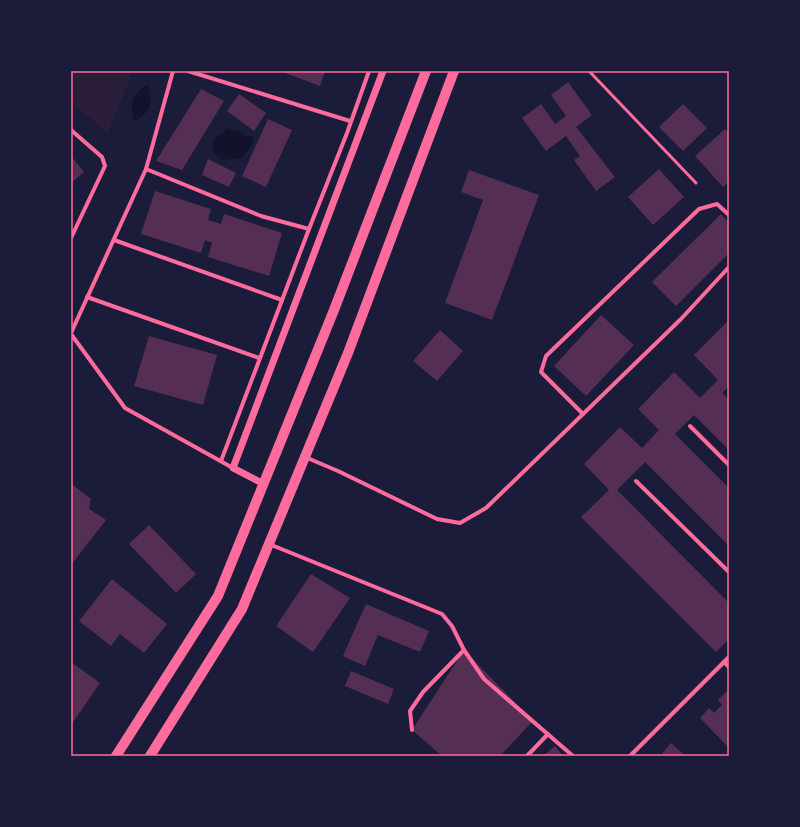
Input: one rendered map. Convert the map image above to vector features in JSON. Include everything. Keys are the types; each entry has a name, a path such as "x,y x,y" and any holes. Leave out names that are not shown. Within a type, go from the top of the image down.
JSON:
{"main road":[{"path":"116,756 218,596 334,310 426,71"},
{"path":"150,756 242,609 348,353 454,71"}],"street":[{"path":"173,71 146,169 71,334 125,408 264,484"},
{"path":"188,71 350,121"},
{"path":"220,461 347,133 369,71"},
{"path":"233,468 383,71"},
{"path":"71,130 102,158 105,166 71,238"},
{"path":"146,169 261,216 309,229"},
{"path":"583,414 541,372 546,356 698,209 717,204 729,215"},
{"path":"114,240 282,300"},
{"path":"305,457 338,471 436,519 460,523 486,508 681,319 729,267"},
{"path":"87,297 259,358"},
{"path":"690,426 729,465"},
{"path":"636,481 729,572"},
{"path":"269,544 442,614 452,626 464,650 484,678 573,756"},
{"path":"412,730 410,711 423,692 464,650"},
{"path":"630,756 729,657"},
{"path":"724,662 729,667"},
{"path":"527,756 548,734"}],"lane":[{"path":"589,71 696,183"}],"shaded area":[{"path":"71,71 133,71 108,133 71,102"},
{"path":"148,85 151,97 149,107 144,115 134,121 132,109 133,100 138,92"},
{"path":"230,128 231,130 241,132 247,137 250,136 253,138 253,143 242,158 222,160 214,153 212,144 216,137"}],"building":[{"path":"280,71 325,71 320,86"},
{"path":"568,82 592,115 576,127 615,177 596,191 574,160 580,156 566,136 546,151 522,118 541,104 555,124 566,116 551,95"},
{"path":"201,89 224,101 182,170 156,161"},
{"path":"239,94 266,113 254,131 227,111"},
{"path":"683,104 707,128 683,151 659,127"},
{"path":"268,119 292,130 266,187 242,176"},
{"path":"725,129 729,133 729,181 723,187 695,156"},
{"path":"71,156 84,172 71,183"},
{"path":"208,159 236,173 229,187 202,175"},
{"path":"659,169 684,197 653,225 628,197"},
{"path":"469,170 539,195 492,320 445,303 483,200 461,192"},
{"path":"155,191 211,209 208,220 221,224 224,214 282,233 269,276 208,257 212,243 205,240 201,253 141,234"},
{"path":"721,214 729,223 729,253 676,306 652,282"},
{"path":"601,315 634,345 586,396 554,366"},
{"path":"728,321 729,386 722,393 729,400 729,450 694,415 675,434 729,488 729,546 645,462 617,490 729,603 729,639 716,652 581,517 609,490 584,464 620,427 642,448 659,430 638,409 674,372 700,398 718,380 694,355"},
{"path":"440,330 463,351 437,381 413,361"},
{"path":"149,336 217,355 203,405 134,386"},
{"path":"73,485 91,499 89,509 106,520 71,565 71,487"},
{"path":"149,525 196,574 176,593 129,544"},
{"path":"311,574 350,598 313,652 276,626"},
{"path":"112,579 167,624 144,653 120,634 111,646 79,621"},
{"path":"366,604 429,631 420,652 378,635 365,666 343,656"},
{"path":"464,650 533,721 500,756 442,756 412,730"},
{"path":"71,662 100,683 71,725"},
{"path":"351,671 394,689 388,704 345,686"},
{"path":"727,691 729,693 729,748 700,718 709,708 714,713 722,705 718,700"},
{"path":"671,743 685,756 660,756"},
{"path":"555,746 563,756 543,756"}]}
